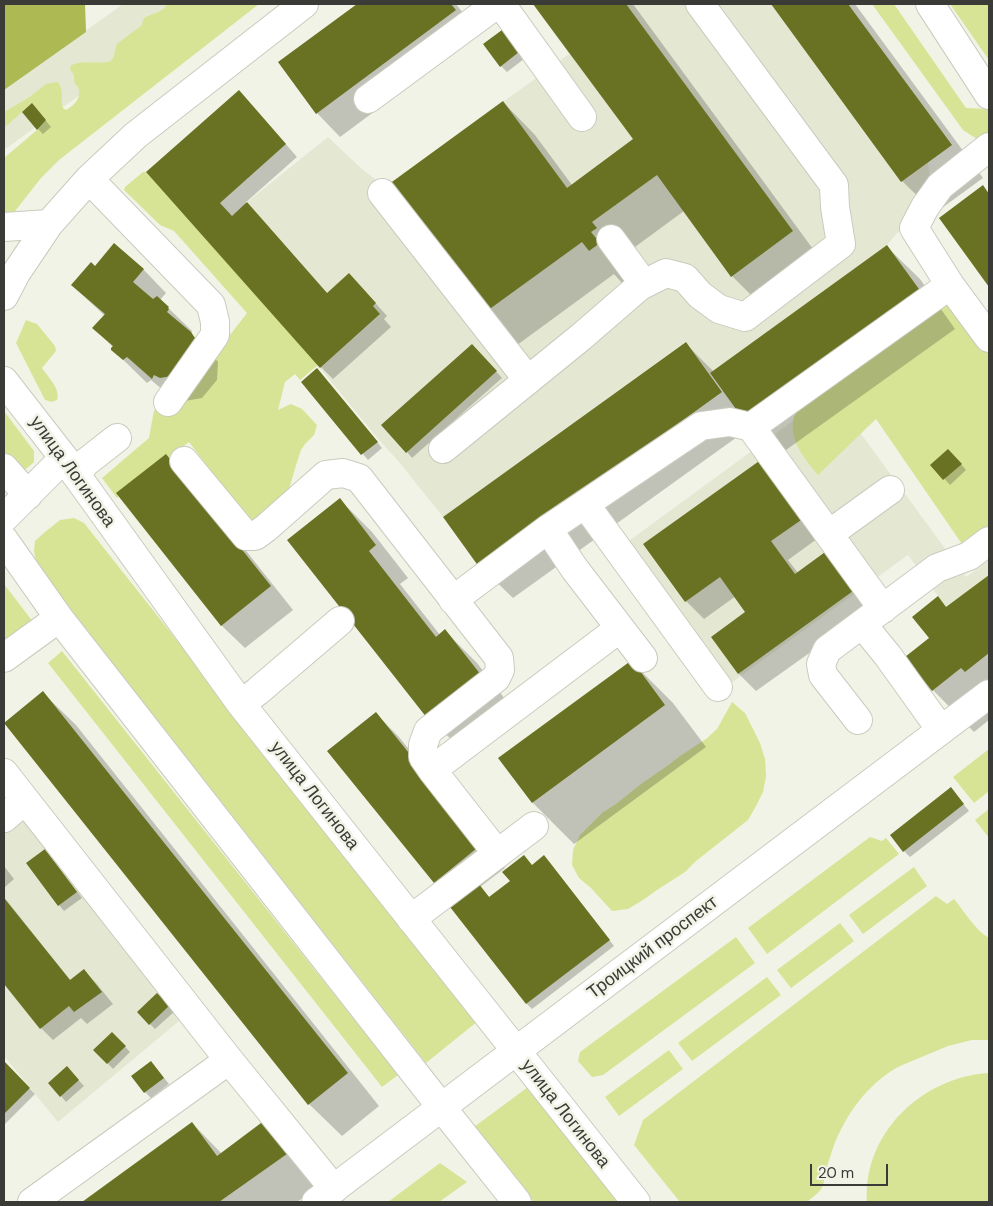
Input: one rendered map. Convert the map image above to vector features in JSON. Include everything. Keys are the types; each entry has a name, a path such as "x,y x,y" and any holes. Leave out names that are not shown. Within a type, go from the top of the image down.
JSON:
{"street":[{"path":"4,296 16,272 48,224 90,180 136,136 304,4"},
{"path":"368,99 499,4 582,117"},
{"path":"443,449 581,337 640,286 666,273 685,278 700,295 719,309 745,317 841,244 835,207 834,186 700,4"},
{"path":"930,4 989,95"},
{"path":"989,147 940,186 925,207 914,228 950,285 989,338"},
{"path":"90,180 211,305 215,322 215,336 168,402"},
{"path":"382,193 528,380"},
{"path":"4,227 48,224"},
{"path":"612,239 644,284"},
{"path":"751,427 950,285"},
{"name":"улица Логинова","path":"4,381 70,467 241,704 636,1202"},
{"path":"453,600 548,529 701,426 730,422 751,427 829,534 872,616 888,656 941,730"},
{"path":"4,518 28,495 70,467 85,463 117,438"},
{"path":"184,461 246,536 255,536 266,528 326,475 343,473 359,478 498,658 500,670 496,678 428,731 423,746 423,757 497,853"},
{"path":"4,468 28,495"},
{"path":"829,534 890,490"},
{"path":"585,504 718,687"},
{"path":"548,529 574,568 643,658"},
{"path":"4,540 59,618 517,1202"},
{"path":"858,720 823,675 821,664 827,650 937,568 969,556 989,541"},
{"path":"4,658 59,618"},
{"path":"241,704 340,621"},
{"path":"432,770 620,628"},
{"name":"Троицкий проспект","path":"325,1196 989,694"},
{"path":"4,773 229,1060 325,1196"},
{"path":"4,818 25,800"},
{"path":"411,919 534,826"},
{"path":"32,1202 229,1060"}],"shaded area":[{"path":"4,4 85,4 86,32 4,90"},
{"path":"123,4 205,4 4,150 4,89"},
{"path":"167,4 259,4 59,160 41,178 12,215 4,216 4,158 46,120 32,103 4,128 4,112 28,98 46,84 57,82 62,91 62,105 66,110 75,103 79,94 74,75 70,70 71,65 82,62 111,61 118,43 141,26 144,18 160,11"},
{"path":"533,4 848,4 952,145 928,162 932,192 887,245 710,373 685,342 443,517 320,368 380,315 373,306 376,303 349,273 327,293 247,202 328,137 363,170 386,187 569,54"},
{"path":"872,4 894,4 966,108 989,109 989,133 977,139 963,130"},
{"path":"950,4 989,4 989,60"},
{"path":"143,172 146,172 318,365 300,380 295,374 285,382 278,410 291,404 302,409 317,425 314,435 301,450 287,496 251,524 189,442 117,498 102,478 149,438 154,410 169,414 247,313 174,231 160,225 124,190"},
{"path":"944,302 989,319 989,545 964,547 876,419 818,475 798,448 793,433 794,417 802,403"},
{"path":"26,320 37,324 55,346 56,351 42,368 57,392 57,400 52,402 45,400 16,343"},
{"path":"831,393 966,577 989,560 989,653 985,656 908,555 727,686 626,543"},
{"path":"4,411 34,451 34,462 25,470 17,468 4,452"},
{"path":"74,518 84,523 478,1021 426,1063 37,567 34,551 35,541 60,520"},
{"path":"4,584 40,631 4,646"},
{"path":"62,651 398,1075 382,1087 48,663"},
{"path":"732,702 745,713 760,743 765,759 766,776 763,792 748,820 685,872 628,909 612,911 579,878 572,865 573,850 580,835 602,813 706,739 717,729"},
{"path":"989,749 989,791 974,803 953,777"},
{"path":"9,799 184,1017 58,1122 4,1056 4,803"},
{"path":"989,809 989,838 975,820"},
{"path":"870,837 882,841 886,838 899,854 767,954 748,928"},
{"path":"914,867 927,886 863,934 849,915"},
{"path":"936,896 947,904 954,899 975,926 989,938 989,1040 972,1040 948,1046 900,1066 878,1081 851,1112 833,1148 822,1187 807,1202 680,1202 634,1145 643,1120"},
{"path":"840,923 854,941 791,988 777,970"},
{"path":"736,937 755,963 603,1075 592,1077 578,1061 580,1052"},
{"path":"767,977 781,995 692,1061 678,1043"},
{"path":"669,1050 683,1069 619,1116 605,1097"},
{"path":"989,1073 989,1202 867,1202 868,1177 875,1153 886,1132 901,1113 920,1097 941,1085 964,1077"},
{"path":"528,1087 619,1202 534,1202 474,1127"},
{"path":"440,1163 467,1182 439,1202 388,1202"}],"building":[{"path":"357,4 451,4 456,10 316,114 278,62"},
{"path":"533,4 626,4 793,231 731,277 657,175 592,222 597,228 591,232 600,243 589,251 582,242 480,316 385,187 503,101 567,188 633,139"},
{"path":"771,4 848,4 952,145 901,182"},
{"path":"502,30 519,52 500,67 483,44"},
{"path":"239,90 286,144 220,203 232,216 247,202 327,293 349,273 376,303 373,306 380,314 320,368 146,172"},
{"path":"32,103 46,120 37,130 22,112"},
{"path":"983,185 989,194 989,287 939,218"},
{"path":"114,243 144,269 133,282 153,299 157,296 169,307 167,312 191,332 195,338 194,357 178,375 160,378 154,375 152,379 127,357 123,360 111,350 113,346 92,328 105,314 71,285 91,262 95,266"},
{"path":"887,245 924,296 746,423 710,373"},
{"path":"686,342 722,392 479,567 443,517"},
{"path":"472,344 497,371 406,453 381,425"},
{"path":"317,368 378,442 361,455 301,382"},
{"path":"948,449 962,464 943,480 930,465"},
{"path":"166,454 271,586 221,626 116,493"},
{"path":"762,459 804,518 771,541 795,574 832,547 860,586 738,674 711,637 745,612 720,577 685,602 643,544"},
{"path":"340,498 376,545 369,551 436,637 445,629 481,675 427,718 287,540"},
{"path":"989,575 989,653 965,672 961,668 932,691 905,657 929,638 912,617 938,596 946,607"},
{"path":"632,660 665,705 532,803 498,758"},
{"path":"43,691 348,1073 308,1105 4,723"},
{"path":"376,712 482,844 434,883 327,751"},
{"path":"951,787 964,804 903,852 890,835"},
{"path":"45,849 77,892 58,906 26,863"},
{"path":"524,855 532,865 544,855 610,940 526,1004 450,907 479,884 489,897 510,881 502,872"},
{"path":"4,898 70,980 84,969 102,992 74,1012 69,1006 40,1029 4,984"},
{"path":"157,993 170,1005 149,1025 137,1012"},
{"path":"112,1032 126,1046 107,1064 93,1050"},
{"path":"4,1061 30,1088 4,1114"},
{"path":"151,1061 164,1078 144,1093 131,1076"},
{"path":"67,1066 79,1080 60,1097 48,1083"},
{"path":"269,1117 294,1149 219,1202 82,1202 192,1122 217,1156"}]}
